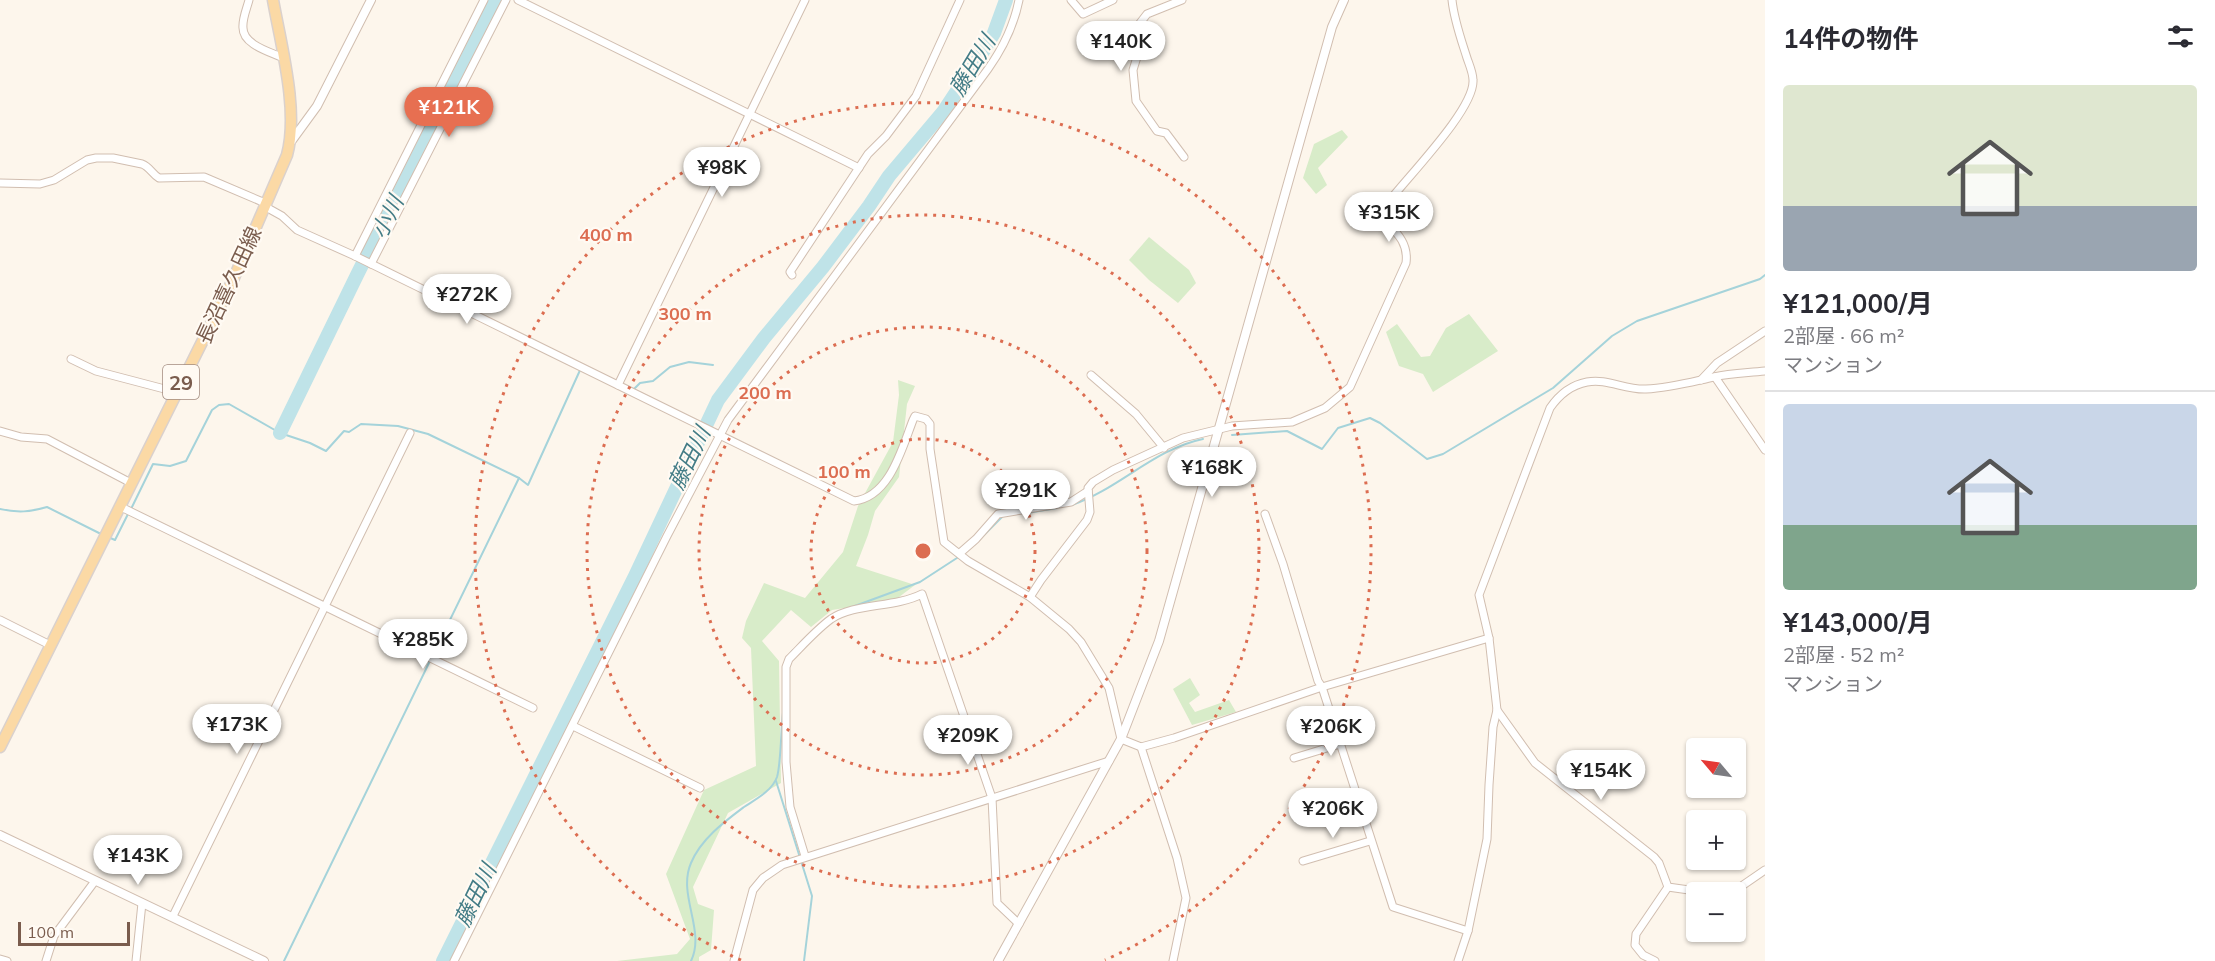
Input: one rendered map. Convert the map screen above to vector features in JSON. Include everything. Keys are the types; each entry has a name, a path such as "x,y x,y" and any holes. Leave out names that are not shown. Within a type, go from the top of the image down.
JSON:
{"main road":[{"name":"長沼喜久田線","path":"0,747 233,280 287,155 291,123 273,0"}],"street":[{"path":"249,0 243,28 245,36 250,42 283,58"},
{"path":"290,143 317,106 371,0"},
{"path":"355,256 484,0"},
{"path":"371,264 506,0"},
{"path":"518,0 859,168"},
{"path":"618,385 805,0"},
{"path":"792,275 790,272 859,168 916,96 960,0"},
{"path":"454,961 667,536 728,420 1001,51 1016,16 1019,0"},
{"path":"1071,0 1083,14 1113,0"},
{"path":"1182,0 1147,14 1137,27 1134,41 1137,57 1133,70 1136,101 1157,131 1166,133 1184,157"},
{"path":"998,961 1121,739 1159,640 1332,27 1344,0"},
{"path":"1030,597 1087,520 1090,512 1088,491 1091,484 1183,438 1232,426 1292,422 1325,408 1350,387 1406,263 1408,250 1405,244 1379,214 1438,145 1468,98 1473,81 1454,18 1452,0"},
{"path":"0,183 40,184 54,180 87,160 105,157 147,165 154,176 159,178 208,178 265,204 297,230 355,256 854,501 864,500 872,494 896,468 915,416 924,417 930,424 930,449 943,538 948,546 968,561 1030,597 1082,642 1109,688 1121,739"},
{"path":"1699,382 1717,363 1765,331"},
{"path":"71,359 96,371 176,392"},
{"path":"1458,961 1468,931 1488,839 1489,784 1497,710 1489,638 1479,596 1550,408 1556,399 1571,387 1594,381 1643,389 1765,371"},
{"path":"1092,375 1136,414 1164,447"},
{"path":"1715,377 1765,450"},
{"path":"0,431 21,437 47,439 130,483"},
{"path":"173,916 410,433"},
{"path":"960,553 998,514 1071,502 1088,491"},
{"path":"119,506 533,708"},
{"path":"1265,514 1393,907 1468,931"},
{"path":"806,856 790,807 786,762 786,667 789,659 832,618 853,611 901,602 922,594 992,798 997,903 1018,924"},
{"path":"0,620 50,645"},
{"path":"1121,739 1142,747 1322,687 1489,638"},
{"path":"793,643 799,649"},
{"path":"1497,710 1535,763 1654,856 1659,862 1668,887"},
{"path":"573,726 700,788"},
{"path":"1294,758 1340,744"},
{"path":"1142,747 1177,858 1186,898 1173,961"},
{"path":"734,961 753,890 763,878 782,865 1109,761"},
{"path":"0,835 264,961"},
{"path":"1303,861 1371,841"},
{"path":"1746,883 1765,870"},
{"path":"46,961 54,936 95,880"},
{"path":"1668,887 1686,890"},
{"path":"1655,961 1643,955 1635,945 1636,934 1668,887"},
{"path":"136,961 142,903"},
{"path":"0,959 7,961"}],"green space":[{"path":"1342,130 1348,137 1318,168 1327,185 1316,194 1303,178 1314,144"},
{"path":"1149,237 1189,270 1196,283 1178,303 1149,280 1129,260"},
{"path":"1469,314 1498,351 1433,392 1423,374 1399,366 1386,332 1397,324 1421,357 1430,356 1446,328"},
{"path":"898,380 915,386 907,404 899,477 875,511 856,566 915,585 895,600 832,610 811,627 791,610 762,641 779,661 781,783 728,813 693,887 698,904 714,910 711,950 699,957 699,961 617,961 677,954 690,939 666,874 704,790 756,766 751,648 742,638 746,621 764,583 805,598 843,552 858,506 893,442 899,395"},
{"path":"1190,678 1200,695 1189,703 1195,712 1229,700 1236,712 1192,725 1173,689"}],"waterway":[{"name":"小川","path":"280,433 494,0"},
{"name":"藤田川","path":"443,961 635,576 718,400 764,338 823,267 889,176 943,112 994,33 1006,0"},
{"path":"1232,435 1287,431 1322,449 1338,428 1370,418 1427,459 1443,454 1553,388 1612,336 1637,321 1760,279 1765,275"},
{"path":"634,389 640,383 653,381 670,367 689,362 713,365"},
{"path":"131,509 153,464 170,466 186,461 212,410 219,405 229,404 280,433 326,451 344,431 349,432 361,424 398,426 428,434 519,478 528,485 581,368"},
{"path":"1072,505 1089,498 1168,451 1203,439"},
{"path":"284,961 519,478"},
{"path":"0,509 24,511 47,507 103,535"},
{"path":"1027,513 1057,508"},
{"path":"108,537 115,540 128,514"},
{"path":"974,545 1004,515"},
{"path":"852,607 920,582 960,556"},
{"path":"785,660 793,650"},
{"path":"691,961 695,949 694,925 687,887 691,863 695,854 714,832 775,782 779,764 783,713"},
{"path":"776,781 812,896 804,961"}]}
